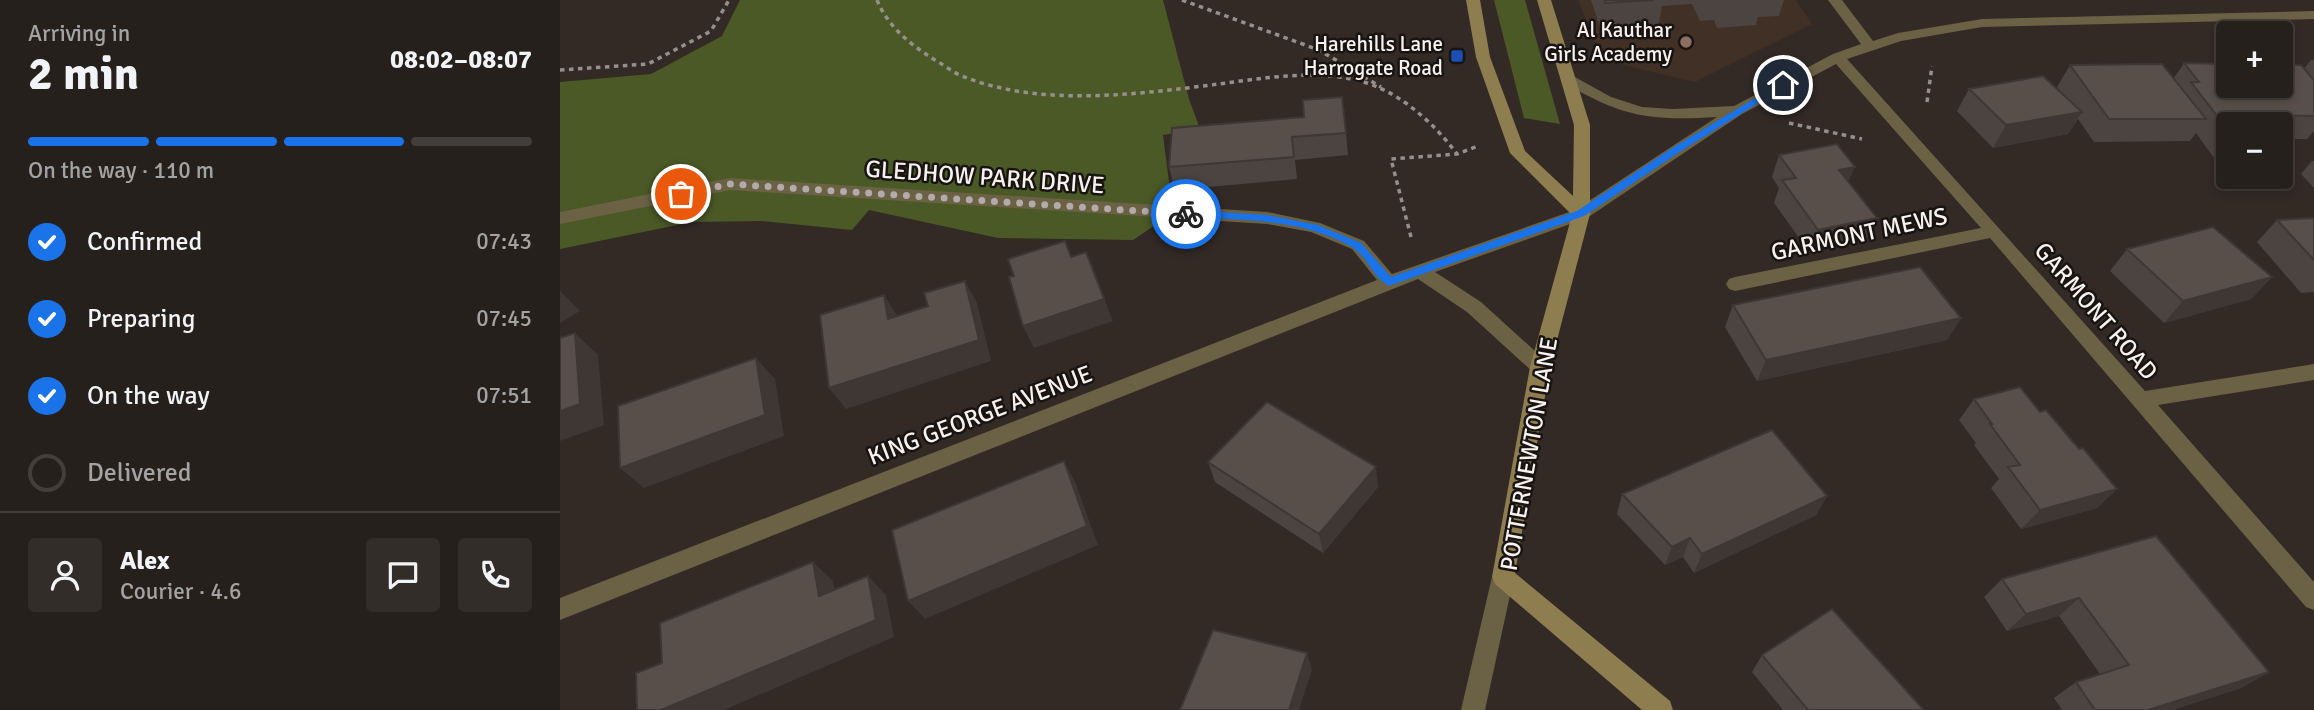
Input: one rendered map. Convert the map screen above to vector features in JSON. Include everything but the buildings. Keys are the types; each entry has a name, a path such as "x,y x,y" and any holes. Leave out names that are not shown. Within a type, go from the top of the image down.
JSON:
{"main road":[{"path":"1474,0 1483,57 1518,153 1581,214"},
{"path":"1544,0 1568,79"},
{"name":"POTTERNEWTON LANE","path":"1568,79 1582,125 1581,214 1540,367 1503,577 1661,710"}],"street":[{"path":"1835,0 1870,46"},
{"path":"1838,57 1898,37 1982,23 2314,15"},
{"name":"KING GEORGE AVENUE","path":"560,609 1389,282 1581,214 1737,111 1838,57"},
{"name":"GARMONT ROAD","path":"1838,57 1994,231 2314,599"},
{"path":"1568,79 1610,103 1633,110 1657,114 1737,111"},
{"name":"GLEDHOW PARK DRIVE","path":"560,218 730,184 1267,218 1314,227 1358,245 1389,282"},
{"name":"GARMONT MEWS","path":"1735,284 1994,231"},
{"path":"1420,271 1474,307 1540,367"},
{"path":"2141,400 2314,372"},
{"path":"1473,710 1503,577"}],"path":[{"path":"560,70 648,64 711,31 729,0"},
{"path":"877,0 880,10 920,51 963,76 1026,92 1134,94 1262,78 1319,76 1359,80 1387,92"},
{"path":"1182,0 1241,24 1312,47 1355,69 1447,138 1457,154"},
{"path":"1420,271 1391,159 1457,154 1510,133"}],"shaded area":[{"name":"Al Kauthar Girls Academy","path":"1578,0 1796,0 1812,24 1695,82 1603,60"}],"green space":[{"path":"740,0 1163,0 1189,99 1200,129 1163,135 1173,213 1133,240 998,238 869,210 852,230 762,221 692,222 560,249 560,82 651,74 722,36"},
{"path":"1494,0 1525,0 1560,124 1524,118"}],"way so far":[{"path":"681,194 730,184 1186,214"}],"place":[{"name":"Al Kauthar Girls Academy","path":"1686,42"},
{"name":"Harehills Lane Harrogate Road","path":"1457,56"}],"route":[{"path":"1186,214 1267,218 1314,227 1358,245 1389,282 1581,214 1677,149 1783,85"}]}
